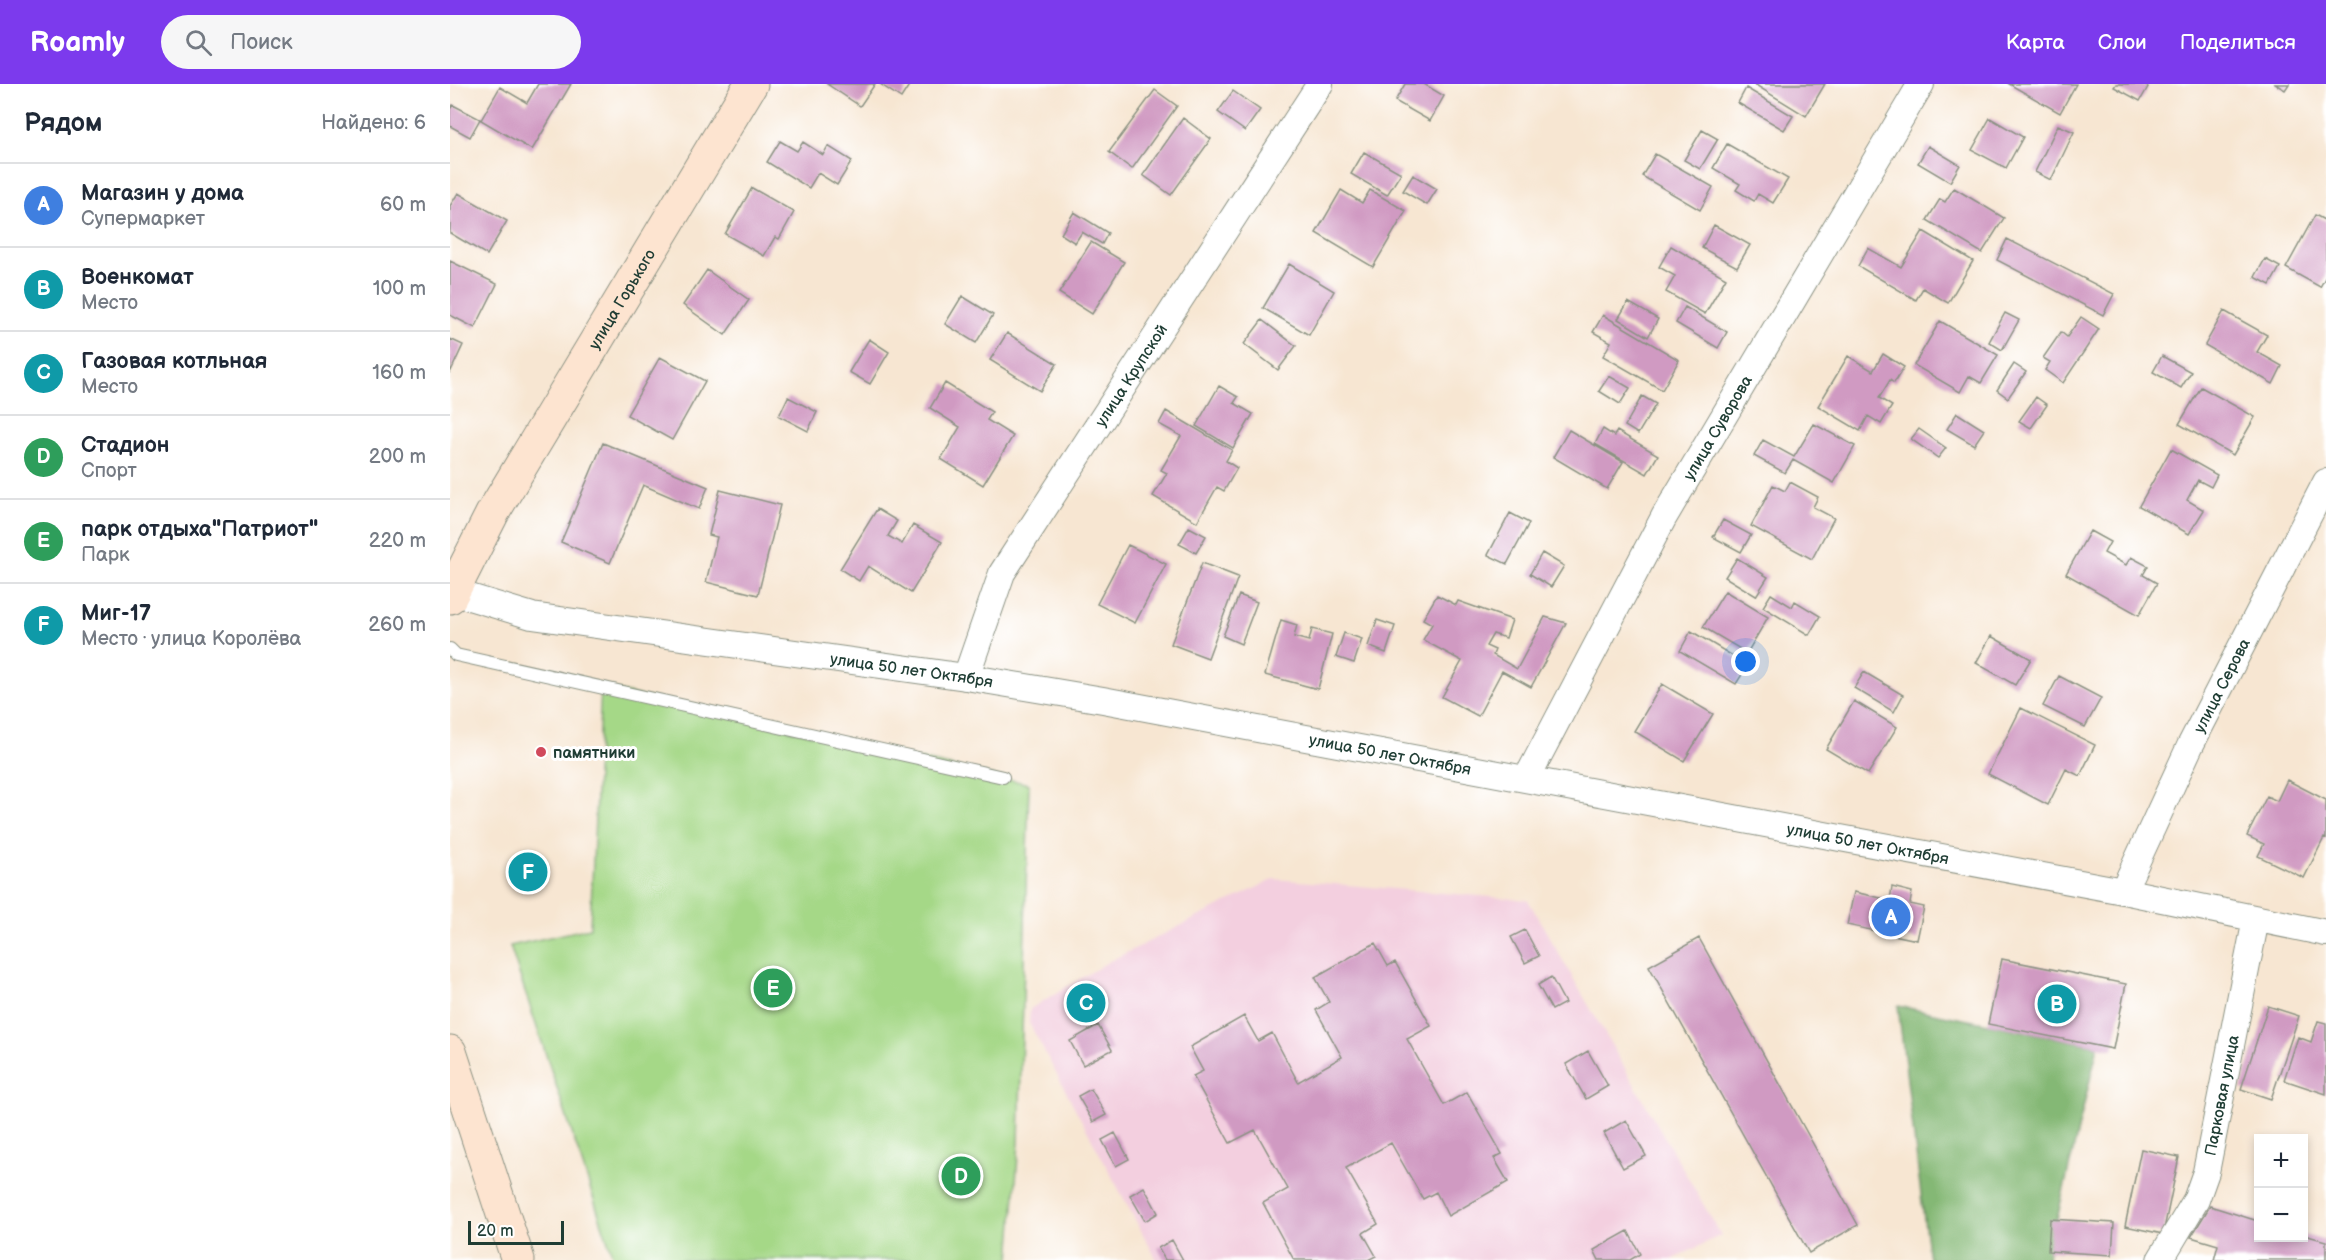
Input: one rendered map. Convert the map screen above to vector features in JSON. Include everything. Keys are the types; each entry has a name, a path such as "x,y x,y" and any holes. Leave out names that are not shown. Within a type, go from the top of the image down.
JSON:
{"main road":[{"name":"улица Горького","path":"451,584 751,84"},
{"path":"450,1052 518,1260"}],"street":[{"name":"улица Крупской","path":"966,677 1002,573 1320,84"},
{"name":"улица Суворова","path":"1527,778 1664,517 1921,84"},
{"name":"улица Серова","path":"2123,891 2190,746 2326,482"},
{"name":"улица 50 лет Октября","path":"451,584 532,616 966,677 1103,700 2123,891 2326,933"},
{"name":"Парковая улица","path":"2160,1260 2196,1200 2206,1172 2256,919"}],"lane":[{"path":"450,649 456,655 1003,777"}],"shaded area":[{"path":"1274,879 1528,900 1721,1235 1672,1260 1157,1260 1029,1023 1030,1009 1108,962"}],"green space":[{"path":"601,687 1029,784 1019,1142 1010,1260 614,1260 510,946 590,928"},
{"path":"1898,1006 2098,1046 2047,1260 1929,1260"}],"building":[{"path":"538,84 571,84 532,150 481,120 500,87 527,103"},
{"path":"827,84 875,84 860,106"},
{"path":"880,84 910,84 901,98"},
{"path":"1405,84 1424,84 1444,96 1430,121 1395,101"},
{"path":"1754,84 1825,84 1806,116"},
{"path":"2009,84 2076,84 2060,113"},
{"path":"2116,84 2143,84 2148,87 2140,101 2114,87"},
{"path":"2275,84 2289,84 2285,90"},
{"path":"1746,88 1793,116 1784,130 1738,103"},
{"path":"1155,90 1177,106 1132,169 1109,152"},
{"path":"1233,91 1260,110 1245,131 1218,112"},
{"path":"453,105 480,119 470,137 450,126 450,109"},
{"path":"1183,118 1211,139 1171,195 1143,175"},
{"path":"1990,118 2023,137 2006,168 1972,150"},
{"path":"2058,125 2074,132 2051,180 2035,172"},
{"path":"1702,130 1718,139 1700,169 1684,160"},
{"path":"780,141 797,151 803,142 823,155 828,146 852,161 837,185 818,173 809,188 767,162"},
{"path":"1727,144 1788,179 1773,203 1758,194 1754,201 1736,190 1740,184 1713,168"},
{"path":"1928,146 1960,165 1950,182 1918,163"},
{"path":"1364,152 1401,173 1387,195 1351,174"},
{"path":"1655,154 1713,187 1700,210 1642,176"},
{"path":"1413,175 1437,189 1427,205 1403,191"},
{"path":"752,188 794,212 779,239 775,237 764,256 725,234"},
{"path":"1954,188 2004,218 1982,253 1927,220 1940,199 1945,202"},
{"path":"1341,190 1362,203 1370,190 1406,211 1373,267 1316,233"},
{"path":"458,193 507,221 487,255 450,233 450,206"},
{"path":"1074,212 1108,233 1102,244 1082,232 1075,243 1061,234"},
{"path":"2315,215 2326,221 2326,276 2320,287 2286,268"},
{"path":"1714,225 1750,245 1737,267 1702,248"},
{"path":"1923,231 1973,261 1948,303 1923,288 1916,300 1858,266 1868,248 1901,267"},
{"path":"2007,239 2114,294 2103,315 1997,260"},
{"path":"1091,242 1124,262 1092,314 1059,293"},
{"path":"1671,246 1726,278 1705,314 1666,292 1675,276 1659,267"},
{"path":"2265,259 2280,267 2270,285 2255,277"},
{"path":"450,261 497,284 475,328 450,315"},
{"path":"1289,264 1334,291 1309,335 1263,308"},
{"path":"707,270 749,300 725,335 683,305"},
{"path":"962,296 993,315 976,343 945,324"},
{"path":"1628,302 1658,319 1648,337 1618,319"},
{"path":"1685,307 1727,332 1718,348 1676,323"},
{"path":"2224,311 2267,335 2257,352 2282,366 2273,384 2205,345"},
{"path":"2005,313 2019,320 2002,350 1989,342"},
{"path":"1603,315 1679,360 1662,390 1603,356 1611,342 1593,332"},
{"path":"2081,317 2099,329 2063,383 2045,370 2050,362 2043,358 2061,332 2067,337"},
{"path":"1262,320 1296,346 1278,370 1244,344"},
{"path":"1940,321 1998,355 1981,383 1969,376 1960,392 1914,365"},
{"path":"1007,333 1057,364 1040,391 990,360"},
{"path":"450,339 463,345 450,373"},
{"path":"869,339 889,352 870,384 849,372"},
{"path":"1883,354 1904,367 1894,383 1890,380 1879,398 1892,406 1881,424 1868,416 1860,431 1818,406 1848,356 1873,371"},
{"path":"2162,356 2191,372 2181,388 2153,372"},
{"path":"660,357 705,381 672,440 627,415"},
{"path":"2014,364 2026,372 2008,398 1997,390"},
{"path":"1609,376 1630,388 1620,404 1599,391"},
{"path":"945,383 992,412 987,420 1013,436 983,485 941,459 960,427 930,408"},
{"path":"1219,386 1238,397 1234,403 1253,414 1233,448 1196,426"},
{"path":"2201,387 2255,417 2233,455 2179,424"},
{"path":"1642,396 1656,404 1638,434 1625,426"},
{"path":"788,397 817,412 808,431 779,416"},
{"path":"2036,397 2047,405 2031,428 2019,421"},
{"path":"1166,411 1232,450 1226,461 1237,468 1224,491 1217,487 1197,522 1153,496 1167,473 1161,470 1181,436 1159,424"},
{"path":"1957,413 1984,430 1974,445 1947,429"},
{"path":"1814,424 1855,446 1834,483 1793,460 1785,473 1754,456 1763,440 1794,457"},
{"path":"1603,429 1614,436 1617,431 1658,455 1647,474 1595,444"},
{"path":"1919,429 1946,448 1938,458 1911,439"},
{"path":"1569,430 1623,462 1607,489 1553,457"},
{"path":"603,443 708,487 699,509 643,485 610,563 561,542"},
{"path":"2171,449 2217,475 2211,487 2198,480 2187,500 2204,510 2189,534 2139,506"},
{"path":"1790,482 1818,497 1813,507 1834,518 1812,559 1751,526 1773,485 1785,491"},
{"path":"720,490 780,505 758,595 706,582 717,537 709,535"},
{"path":"877,509 897,521 888,536 902,544 913,525 942,542 911,593 868,566 859,581 840,569"},
{"path":"1510,513 1529,523 1507,564 1488,555"},
{"path":"1723,520 1751,535 1741,552 1713,537"},
{"path":"1189,527 1206,536 1196,553 1179,544"},
{"path":"2090,531 2110,542 2104,553 2126,565 2131,557 2148,566 2143,575 2157,583 2139,615 2066,574"},
{"path":"1128,545 1166,564 1135,623 1097,604"},
{"path":"1542,553 1564,566 1551,587 1530,574"},
{"path":"1737,558 1768,577 1756,596 1725,577"},
{"path":"1202,563 1238,577 1208,658 1171,644"},
{"path":"1725,591 1768,617 1747,653 1703,627"},
{"path":"1771,594 1792,607 1795,601 1820,616 1809,635 1763,607"},
{"path":"1239,595 1257,602 1241,644 1223,636"},
{"path":"1437,595 1456,605 1458,601 1512,620 1506,638 1493,634 1486,646 1495,650 1493,655 1517,669 1545,617 1566,623 1531,687 1502,671 1478,716 1442,697 1462,661 1423,640 1432,624 1423,619"},
{"path":"1281,620 1297,625 1294,637 1309,641 1312,629 1332,634 1318,689 1265,675"},
{"path":"1377,620 1395,626 1386,653 1368,646"},
{"path":"1691,631 1748,665 1736,684 1680,651"},
{"path":"1344,633 1362,639 1354,663 1336,657"},
{"path":"1991,636 2031,659 2015,685 1976,663"},
{"path":"1864,672 1903,695 1894,712 1854,688"},
{"path":"2059,676 2101,698 2085,727 2043,706"},
{"path":"1662,684 1713,714 1684,761 1634,731"},
{"path":"1854,701 1897,727 1868,774 1826,749"},
{"path":"2021,708 2095,745 2080,776 2066,769 2048,805 1988,774"},
{"path":"2287,780 2326,800 2326,839 2324,838 2304,878 2258,856 2264,844 2247,836 2267,796 2277,801"},
{"path":"1892,887 1912,892 1910,904 1924,907 1917,940 1847,925 1854,892 1890,900"},
{"path":"1525,930 1539,956 1525,963 1511,937"},
{"path":"1699,938 1858,1225 1809,1253 1649,966"},
{"path":"1375,943 1388,966 1395,962 1431,1026 1407,1039 1444,1105 1467,1092 1502,1154 1494,1158 1508,1182 1448,1216 1436,1192 1423,1199 1391,1143 1346,1168 1378,1224 1363,1233 1376,1256 1368,1260 1294,1260 1263,1203 1288,1189 1255,1130 1230,1143 1193,1076 1203,1071 1190,1047 1244,1016 1258,1041 1272,1033 1298,1082 1342,1057 1316,1010 1329,1002 1315,977"},
{"path":"2002,959 2126,984 2113,1049 1988,1024"},
{"path":"1551,977 1565,1003 1552,1010 1538,985"},
{"path":"1096,986 1106,1004 1075,1020 1065,1003"},
{"path":"2268,1006 2299,1016 2271,1099 2241,1089"},
{"path":"2318,1021 2326,1023 2326,1094 2284,1080 2298,1037 2311,1042"},
{"path":"1098,1025 1112,1050 1083,1065 1070,1041"},
{"path":"1588,1051 1608,1086 1586,1099 1566,1064"},
{"path":"1091,1089 1106,1115 1093,1122 1078,1096"},
{"path":"1626,1120 1646,1156 1623,1168 1604,1133"},
{"path":"1115,1133 1129,1159 1116,1166 1102,1140"},
{"path":"2141,1149 2179,1157 2163,1234 2125,1226"},
{"path":"1144,1187 1158,1213 1145,1221 1130,1195"},
{"path":"2210,1206 2254,1220 2254,1242 2308,1242 2308,1236 2326,1241 2326,1260 2214,1260 2218,1245 2191,1237"},
{"path":"2050,1219 2114,1223 2112,1255 2048,1251"},
{"path":"1628,1231 1640,1254 1630,1260 1599,1260 1594,1250"},
{"path":"1172,1240 1183,1260 1165,1260 1158,1248"}],"place":[{"name":"памятники","path":"541,752"},
{"name":"Миг-17","path":"528,872"},
{"name":"Магазин у дома","path":"1891,917"},
{"name":"парк отдыха\"Патриот\"","path":"773,988"},
{"name":"Газовая котльная","path":"1086,1003"},
{"name":"Военкомат","path":"2057,1004"},
{"name":"Стадион","path":"961,1176"}]}
